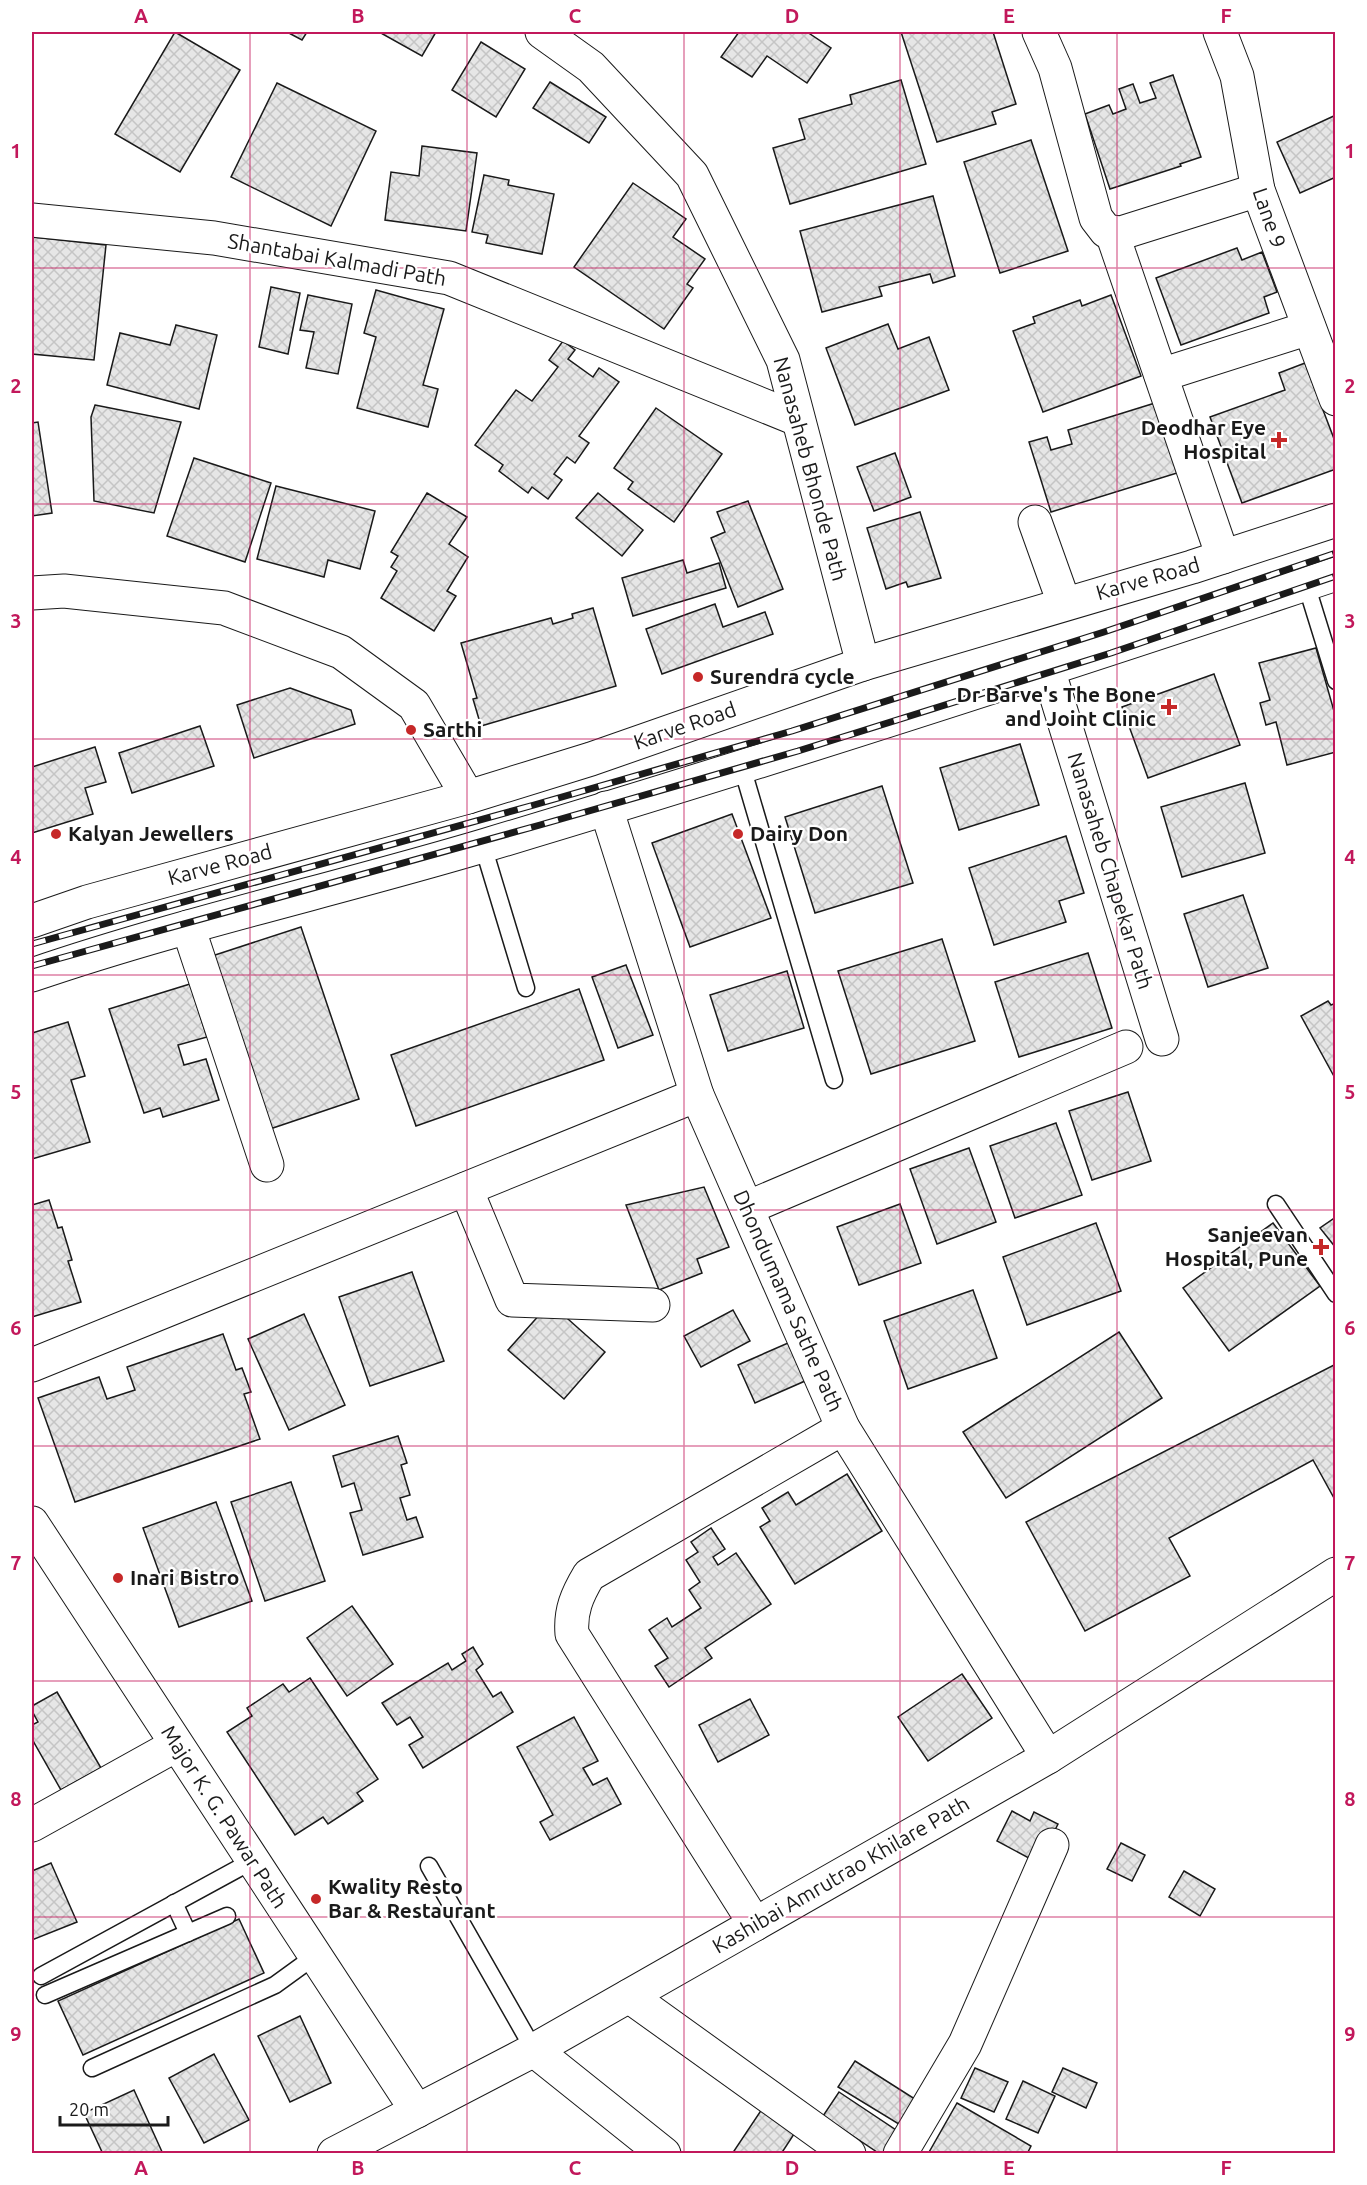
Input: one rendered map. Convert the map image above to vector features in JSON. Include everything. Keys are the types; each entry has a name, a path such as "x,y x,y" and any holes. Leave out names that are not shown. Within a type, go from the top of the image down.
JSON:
{"street":[{"name":"Nanasaheb Bhonde Path","path":"542,32 591,67 692,175 783,360 863,664"},
{"path":"1039,32 1055,68 1096,218 1106,231 1121,233 1258,190"},
{"name":"Lane 9","path":"1220,32 1237,76 1258,190 1335,399"},
{"name":"Shantabai Kalmadi Path","path":"32,220 214,238 449,278 797,419"},
{"path":"1112,233 1222,557"},
{"path":"1161,375 1309,328"},
{"name":"Karve Road","path":"32,921 87,902 468,797 591,759 863,664 1222,557 1335,520"},
{"path":"1035,522 1064,603"},
{"path":"32,975 103,950 483,846 742,767 1321,579"},
{"path":"32,593 64,591 224,608 341,652 414,705 468,797"},
{"name":"Nanasaheb Chapekar Path","path":"1048,669 1162,1039"},
{"name":"Dhondumama Sathe Path","path":"606,808 697,1095 843,1428 1048,1756"},
{"path":"188,927 267,1165"},
{"path":"747,1208 1126,1047"},
{"path":"32,1365 697,1095"},
{"path":"466,1189 512,1299 653,1305"},
{"path":"755,1924 572,1634 571,1619 574,1602 588,1575 843,1428"},
{"name":"Major K. G. Pawar Path","path":"32,1523 417,2112"},
{"name":"Kashibai Amrutrao Khilare Path","path":"354,2149 417,2112 534,2050 1048,1756 1335,1574"},
{"path":"32,1825 176,1745"},
{"path":"900,2154 965,2044 1052,1845"},
{"path":"629,1996 849,2154"},
{"path":"534,2050 663,2154"}],"lane":[{"path":"1321,579 1335,681"},
{"path":"742,767 834,1080"},
{"path":"483,846 526,988"},
{"path":"1276,1204 1335,1294"},
{"path":"41,1976 252,1861"},
{"path":"429,1866 534,2050"},
{"path":"174,1903 188,1932"},
{"path":"45,1995 227,1916"},
{"path":"83,1953 91,1974"},
{"path":"92,2068 274,1984 315,1956"}],"building":[{"path":"175,32 240,70 180,172 115,134"},
{"path":"287,32 307,32 302,40"},
{"path":"379,32 436,32 422,56"},
{"path":"739,32 807,32 831,48 807,83 767,56 752,77 721,57"},
{"path":"901,32 993,32 1016,104 992,112 996,124 937,142"},
{"path":"481,42 525,69 496,117 452,90"},
{"path":"1173,75 1201,157 1180,164 1181,166 1110,189 1085,114 1109,105 1113,114 1126,109 1119,89 1133,84 1140,103 1156,98 1150,83"},
{"path":"901,80 926,164 790,204 773,148 805,139 799,119 852,104 850,95"},
{"path":"550,82 606,117 589,143 533,108"},
{"path":"277,83 376,131 331,226 231,177"},
{"path":"1336,115 1336,177 1300,193 1277,142"},
{"path":"1031,140 1068,251 1000,273 964,162"},
{"path":"422,146 477,153 466,231 385,220 391,172 419,176"},
{"path":"484,175 509,180 508,185 554,194 542,254 486,243 488,235 472,232"},
{"path":"633,183 686,219 673,237 705,259 687,284 693,288 664,329 574,267"},
{"path":"933,196 955,276 933,283 930,274 879,287 882,296 822,312 800,231"},
{"path":"32,237 106,245 94,360 32,354"},
{"path":"1237,248 1242,260 1262,252 1277,292 1264,297 1269,313 1181,345 1156,278"},
{"path":"271,287 300,293 288,354 259,347"},
{"path":"376,290 444,309 423,385 438,389 428,427 357,408 376,337 364,333"},
{"path":"308,295 352,304 338,374 306,368 314,332 300,330"},
{"path":"1111,295 1141,376 1043,412 1013,331 1035,323 1033,317 1080,300 1082,306"},
{"path":"888,324 898,349 929,337 949,390 855,425 826,348"},
{"path":"176,325 217,335 199,409 107,385 120,333 170,345"},
{"path":"563,341 575,350 568,359 593,377 599,368 619,382 579,436 589,443 575,463 567,457 554,474 562,480 548,499 532,487 528,493 499,471 503,465 475,445 516,390 532,401 558,367 549,360"},
{"path":"1305,363 1336,444 1336,469 1242,503 1210,417 1285,390 1279,373"},
{"path":"1155,403 1177,473 1051,512 1029,442 1047,437 1051,450 1072,444 1068,430"},
{"path":"95,405 181,422 154,513 94,501 91,417"},
{"path":"656,408 722,454 674,522 628,489 633,482 614,468"},
{"path":"38,422 52,513 32,516 32,423"},
{"path":"895,453 911,497 874,511 857,467"},
{"path":"194,458 271,483 245,562 167,536"},
{"path":"276,486 375,511 360,569 328,560 324,577 257,559"},
{"path":"427,493 467,517 449,544 468,557 447,591 456,596 434,631 381,598 397,571 391,567 398,556 391,552"},
{"path":"598,493 643,530 622,556 576,518"},
{"path":"748,501 783,589 738,607 711,538 725,532 717,512"},
{"path":"920,512 941,578 908,587 906,582 886,589 867,528"},
{"path":"683,560 687,573 719,563 726,588 633,616 622,578"},
{"path":"715,604 723,627 765,612 773,634 662,674 646,629"},
{"path":"593,608 616,686 481,726 473,699 477,698 461,643 551,618 553,624 573,618 572,614"},
{"path":"1316,648 1336,718 1336,752 1287,765 1276,722 1266,725 1260,703 1270,700 1259,663"},
{"path":"1214,674 1240,745 1148,778 1122,707"},
{"path":"290,688 351,710 355,724 254,758 237,705"},
{"path":"200,726 214,766 132,793 119,753"},
{"path":"1020,744 1039,805 959,830 940,768"},
{"path":"95,747 106,782 85,788 93,814 32,833 32,767"},
{"path":"1245,783 1265,853 1182,877 1161,807"},
{"path":"882,786 913,883 815,913 785,817"},
{"path":"732,814 771,918 690,947 652,843"},
{"path":"1066,836 1084,893 1059,901 1066,922 994,945 969,868"},
{"path":"1243,895 1268,968 1208,987 1184,914"},
{"path":"301,927 359,1099 270,1129 212,956"},
{"path":"942,939 975,1041 871,1074 838,971"},
{"path":"1088,953 1112,1028 1019,1057 995,982"},
{"path":"626,965 653,1035 618,1048 592,977"},
{"path":"787,971 804,1028 728,1051 710,995"},
{"path":"190,984 207,1037 178,1045 184,1065 206,1059 219,1100 163,1117 160,1108 144,1113 109,1009"},
{"path":"579,989 604,1060 416,1126 391,1055"},
{"path":"1328,1001 1331,1005 1336,1003 1336,1080 1301,1016"},
{"path":"68,1022 85,1076 71,1080 90,1142 32,1159 32,1033"},
{"path":"1128,1092 1151,1161 1092,1180 1069,1111"},
{"path":"1056,1123 1082,1195 1015,1218 990,1146"},
{"path":"969,1148 996,1222 937,1244 910,1169"},
{"path":"704,1187 729,1247 697,1259 702,1273 659,1290 626,1205"},
{"path":"49,1200 58,1228 62,1227 72,1260 68,1261 81,1302 32,1317 32,1205"},
{"path":"900,1204 921,1263 859,1285 837,1227"},
{"path":"1336,1217 1336,1248 1320,1228"},
{"path":"1096,1223 1121,1291 1027,1325 1003,1257"},
{"path":"1273,1223 1320,1286 1229,1351 1183,1288"},
{"path":"412,1272 444,1361 370,1386 339,1297"},
{"path":"973,1290 997,1358 908,1389 884,1321"},
{"path":"550,1303 605,1352 564,1399 508,1350"},
{"path":"733,1310 750,1341 701,1367 684,1336"},
{"path":"304,1314 345,1405 289,1430 248,1339"},
{"path":"1119,1332 1162,1398 1006,1498 963,1432"},
{"path":"223,1334 236,1370 242,1368 251,1392 244,1394 260,1439 75,1502 38,1398 99,1377 107,1399 135,1390 127,1367"},
{"path":"788,1343 805,1381 755,1403 738,1365"},
{"path":"1336,1364 1336,1497 1334,1498 1313,1460 1169,1538 1190,1576 1085,1631 1026,1522"},
{"path":"398,1436 407,1463 401,1465 410,1495 400,1498 407,1520 416,1517 423,1537 363,1555 350,1513 362,1510 354,1483 342,1487 333,1456"},
{"path":"847,1474 882,1531 795,1584 760,1527 770,1521 762,1508 788,1492 796,1505"},
{"path":"291,1482 325,1581 265,1601 231,1502"},
{"path":"216,1502 252,1601 179,1627 143,1528"},
{"path":"711,1528 725,1549 713,1557 718,1565 736,1553 771,1604 705,1648 712,1658 669,1687 655,1666 668,1658 649,1630 667,1618 672,1627 701,1608 689,1590 700,1582 686,1560 698,1552 691,1542"},
{"path":"352,1606 393,1664 347,1696 307,1638"},
{"path":"473,1647 483,1664 476,1670 493,1697 501,1692 513,1712 423,1768 409,1745 423,1737 410,1717 397,1725 382,1703 448,1663 452,1670 466,1661 462,1654"},
{"path":"962,1674 992,1718 928,1761 898,1717"},
{"path":"310,1678 378,1779 357,1793 363,1801 328,1824 323,1817 295,1835 227,1732 252,1716 247,1708 283,1684 289,1692"},
{"path":"57,1692 101,1768 61,1790 32,1739 32,1725 38,1722 32,1706"},
{"path":"750,1699 769,1735 718,1762 699,1725"},
{"path":"574,1717 598,1761 583,1768 593,1785 607,1778 621,1804 550,1840 540,1822 553,1815 517,1747"},
{"path":"1012,1811 1030,1821 1034,1812 1058,1824 1038,1863 997,1841"},
{"path":"1121,1843 1145,1855 1132,1881 1107,1869"},
{"path":"51,1863 77,1922 32,1940 32,1871"},
{"path":"1184,1871 1215,1889 1200,1916 1169,1897"},
{"path":"239,1919 264,1973 83,2055 58,2001"},
{"path":"300,2016 331,2083 290,2102 258,2036"},
{"path":"214,2054 249,2120 204,2143 169,2078"},
{"path":"855,2061 918,2101 902,2126 838,2087"},
{"path":"975,2068 1008,2082 994,2112 961,2098"},
{"path":"1063,2068 1097,2083 1086,2108 1052,2092"},
{"path":"1023,2081 1055,2096 1038,2133 1006,2119"},
{"path":"134,2090 163,2154 103,2154 84,2113"},
{"path":"839,2092 899,2132 885,2154 880,2154 823,2116"},
{"path":"957,2103 1031,2146 1027,2154 928,2154"},
{"path":"762,2109 796,2131 781,2154 732,2154"}],"railway":[{"path":"32,944 792,731 1104,632 1336,553"},
{"path":"32,966 798,751 1111,653 1336,576"}],"place":[{"name":"Deodhar Eye Hospital","path":"1279,440"},
{"name":"Surendra cycle","path":"698,677"},
{"name":"Dr Barve's The Bone and Joint Clinic","path":"1169,707"},
{"name":"Sarthi","path":"411,730"},
{"name":"Kalyan Jewellers","path":"56,834"},
{"name":"Dairy Don","path":"738,834"},
{"name":"Sanjeevan Hospital, Pune","path":"1321,1247"},
{"name":"Inari Bistro","path":"118,1578"},
{"name":"Kwality Resto Bar & Restaurant","path":"316,1899"}]}
